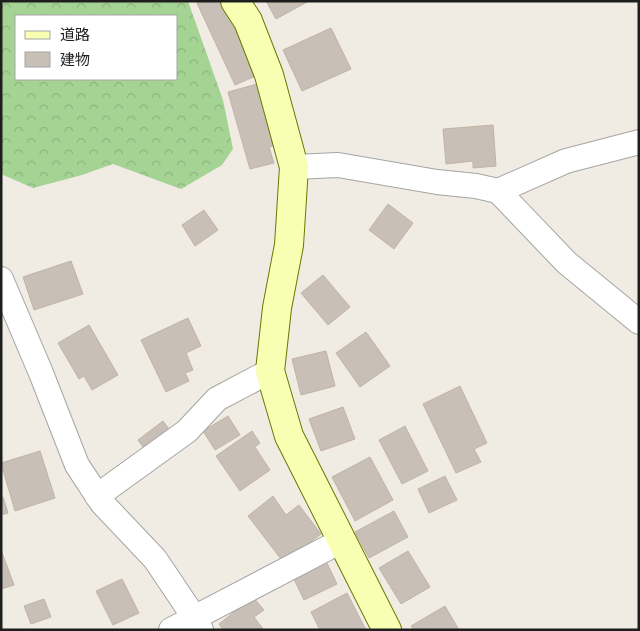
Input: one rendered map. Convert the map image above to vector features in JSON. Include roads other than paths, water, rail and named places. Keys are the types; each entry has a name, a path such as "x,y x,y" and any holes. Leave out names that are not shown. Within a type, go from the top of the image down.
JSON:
{"street":[{"path":"235,1 248,21 269,75 294,166 289,245 277,308 270,371 289,436 387,630"},
{"path":"498,191 566,161 639,142"},
{"path":"294,166 338,166 437,182 476,186 498,191 566,263 639,322"},
{"path":"1,279 42,374 78,465 97,496 155,559 198,624"},
{"path":"97,496 187,431 216,399 270,371"},
{"path":"171,630 198,624 341,542"}]}
